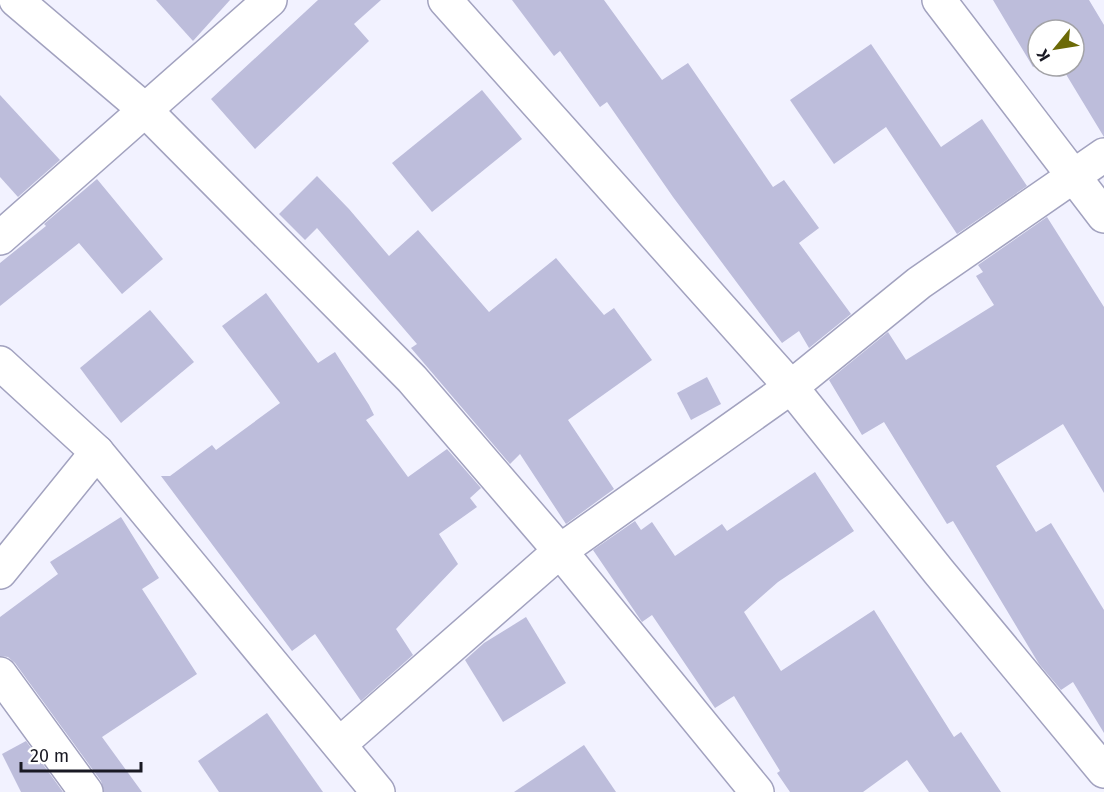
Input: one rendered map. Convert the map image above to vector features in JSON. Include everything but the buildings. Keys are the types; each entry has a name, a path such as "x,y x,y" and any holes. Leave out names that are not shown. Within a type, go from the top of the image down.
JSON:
{"street":[{"path":"16,0 144,109 412,379 560,551 757,792"},
{"path":"0,238 270,0"},
{"path":"445,0 791,387 939,572 1104,771"},
{"path":"939,0 1104,216"},
{"path":"341,743 560,551 791,387 919,283 1104,155"},
{"path":"0,363 97,452 341,743 378,792"},
{"path":"0,572 97,452"},
{"path":"0,674 86,792"}]}
